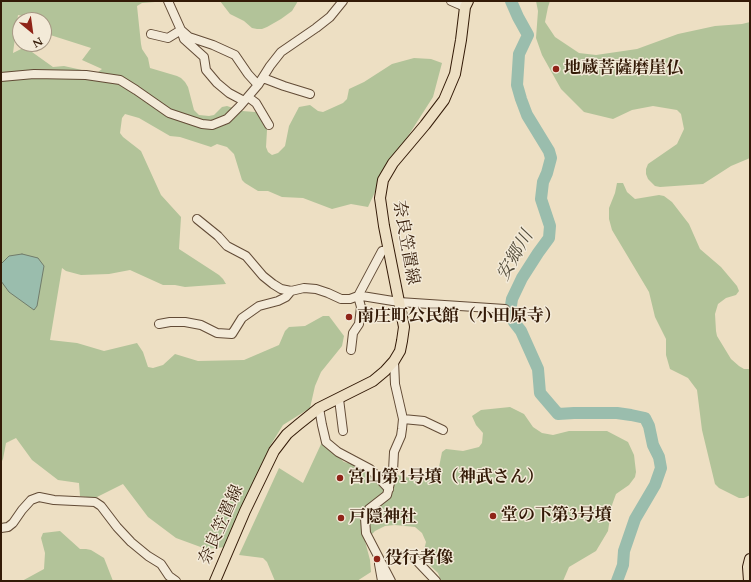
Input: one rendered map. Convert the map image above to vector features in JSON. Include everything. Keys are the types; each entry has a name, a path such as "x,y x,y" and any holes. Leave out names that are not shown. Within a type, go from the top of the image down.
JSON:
{"main road":[{"name":"奈良笠置線","path":"215,581 245,511 274,451 287,434 319,408 373,381 385,371 400,352 404,327 380,198 383,180 393,163 444,100 455,74 467,4"},
{"path":"749,581 748,567 750,559"}],"street":[{"path":"168,1 184,39 204,57 206,70 217,83 229,93 256,103 269,125"},
{"path":"1,77 34,74 86,75 120,80 169,113 202,124 212,125 227,119 258,85 281,52 330,17 343,1"},
{"path":"451,1 467,4"},
{"path":"151,34 168,38 181,30"},
{"path":"181,30 189,37 213,45 235,55 248,74 258,85"},
{"path":"263,78 310,94"},
{"path":"197,219 207,226 227,246 246,256 263,276 273,284 291,291 304,288 316,289 341,299 350,299 358,296 399,302 505,309"},
{"path":"351,350 353,333 359,324 361,307 358,296 382,251 389,250"},
{"path":"159,324 185,322 201,325 217,333 232,334 242,318 259,306 278,301 286,297 291,291"},
{"path":"391,581 366,532 365,518 369,509 387,495 393,471 394,452 401,436 403,419 395,384 394,361"},
{"path":"339,399 343,431"},
{"path":"319,408 326,442 338,452 370,469 389,489"},
{"path":"403,419 424,421 444,430"},
{"path":"1,528 8,527 14,523 22,510 31,500 38,497 54,500 95,502 101,506 131,542 148,556 161,564 169,576 176,581"},
{"path":"415,559 436,581"},
{"path":"380,560 379,564 382,581"}],"shaded area":[{"path":"1,1 155,1 142,3 137,6 142,49 148,58 150,68 181,78 188,87 194,110 199,115 214,115 222,107 227,106 242,111 268,113 266,147 268,152 272,155 278,153 285,146 289,126 299,107 310,105 318,111 323,112 343,103 347,99 349,89 364,82 392,64 414,58 431,59 442,63 433,97 383,175 368,207 351,204 332,209 303,198 282,197 268,191 258,191 242,180 234,154 227,147 217,144 211,147 180,137 170,136 139,118 125,114 122,118 120,133 141,151 161,195 181,217 179,249 219,275 226,284 185,287 163,285 130,270 109,274 81,275 66,271 62,268 50,340 77,343 104,351 137,343 143,352 148,367 153,368 163,365 175,354 198,361 244,360 279,345 285,331 289,327 305,326 323,316 329,316 344,336 342,346 321,372 315,386 310,408 283,425 270,446 226,547 206,549 176,538 148,517 123,484 95,498 80,496 79,483 58,480 32,460 16,438 6,443 1,463"},
{"path":"220,1 298,1 292,11 281,19 267,27 257,29 252,28 244,21 230,14"},
{"path":"536,1 550,1 545,22 555,37 579,53 596,55 637,49 678,34 715,26 750,22 750,158 731,166 703,184 660,187 655,186 648,179 646,169 648,164 677,144 684,129 681,114 677,110 653,106 632,110 613,119 584,112 561,89 542,55 536,38 538,11"},
{"path":"617,183 623,183 627,192 635,199 659,195 664,196 672,202 689,224 700,249 721,267 737,286 739,291 736,295 726,298 718,304 715,314 717,336 731,359 744,369 750,369 750,495 744,498 739,498 719,488 715,484 702,430 697,390 688,378 670,369 666,355 666,339 655,317 649,292 612,230 609,219 609,208"},
{"path":"22,254 38,258 44,266 37,306 34,310 9,292 1,281 1,264 9,256"},
{"path":"510,407 524,414 533,427 542,433 553,435 569,431 607,431 628,442 634,455 636,472 635,477 629,485 616,494 612,505 608,531 596,551 569,567 563,581 441,581 438,573 422,558 426,542 422,533 415,527 395,525 385,526 375,531 365,541 370,560 371,572 357,581 275,581 267,562 263,558 239,555 279,468 303,483 322,442 344,462 410,478 435,470 439,467 442,452 446,449 463,451 479,447 482,443 483,433 476,425 472,416 481,410"},
{"path":"60,531 80,549 91,550 104,558 113,581 22,581 44,569 45,553 41,538 43,533"}],"waterway":[{"name":"安郷川","path":"511,1 528,35 519,54 517,85 527,115 549,151 551,158 543,182 541,199 550,226 549,238 522,278 512,299 510,312 514,322 521,331 538,369 540,393 558,414 617,413 645,418 649,426 653,445 659,457 661,468 655,485 635,519 624,551 623,565 617,581"}],"place":[{"name":"地蔵菩薩磨崖仏","path":"556,69"},
{"name":"南庄町公民館（小田原寺）","path":"349,317"},
{"name":"宮山第1号墳（神武さん）","path":"340,478"},
{"name":"堂の下第3号墳","path":"493,516"},
{"name":"戸隠神社","path":"341,518"},
{"name":"役行者像","path":"377,559"}]}
